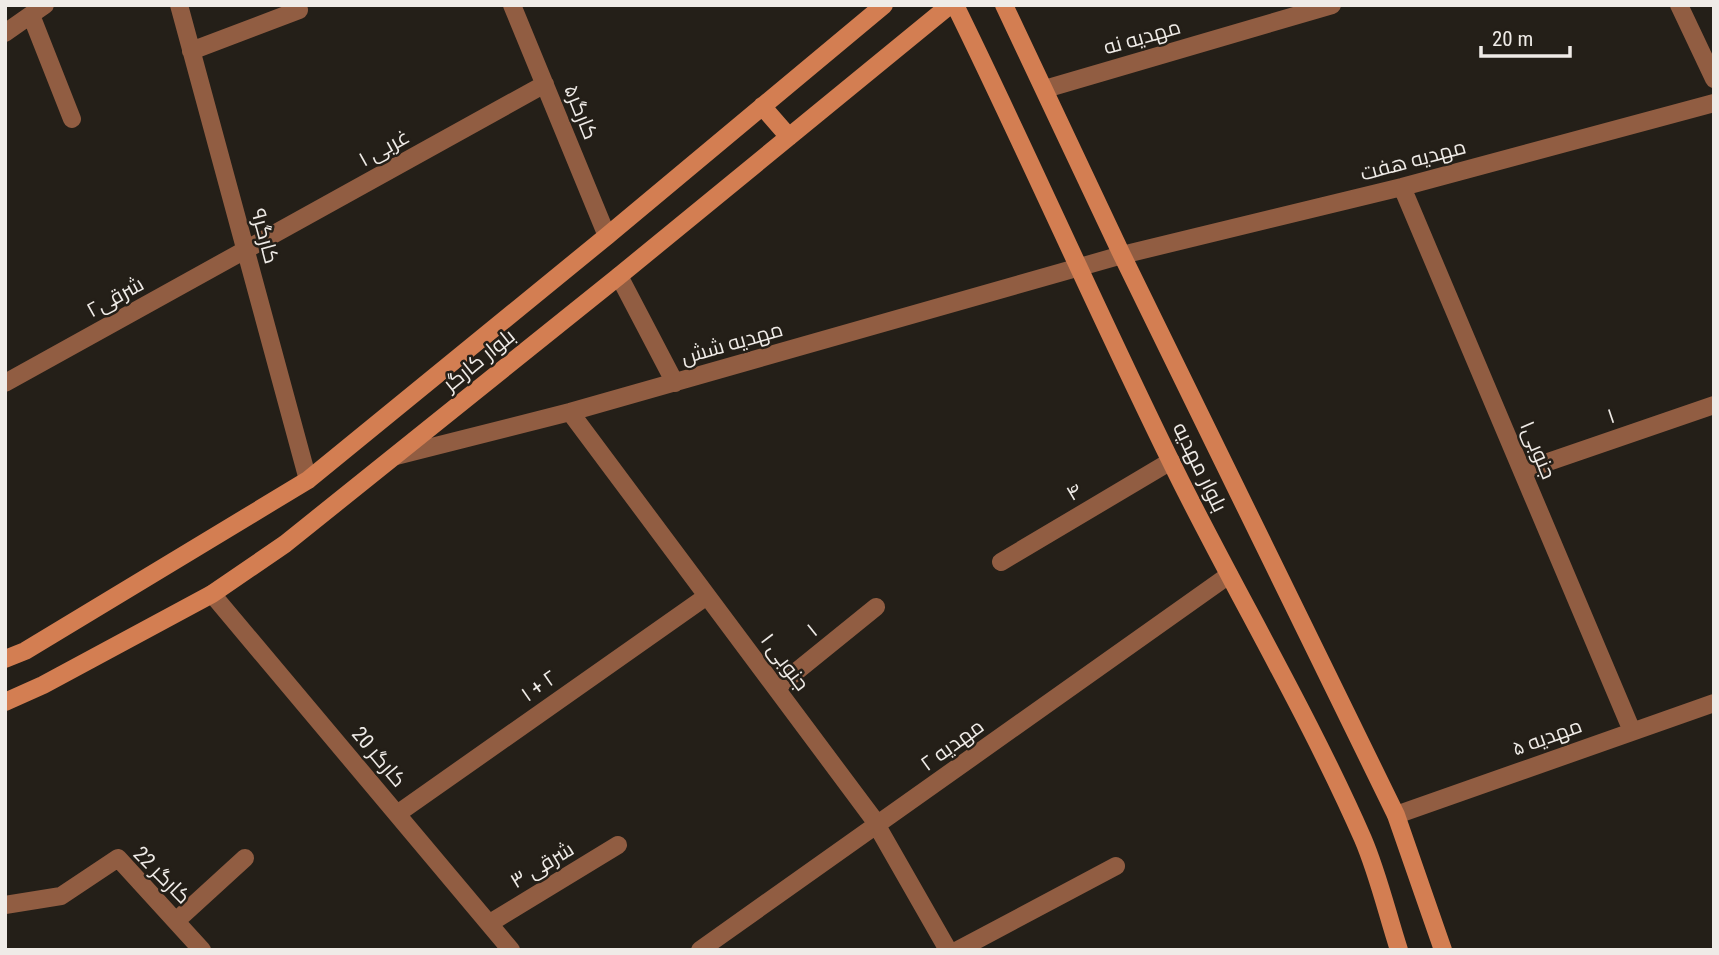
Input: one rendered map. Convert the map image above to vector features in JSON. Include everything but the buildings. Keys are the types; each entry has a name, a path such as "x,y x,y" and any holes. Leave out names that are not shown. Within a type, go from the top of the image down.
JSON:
{"main road":[{"name":"بلوار کارگر","path":"5,659 25,651 308,480 884,5"},
{"name":"بلوار کارگر","path":"5,702 43,685 212,594 285,544 619,276 950,5"},
{"name":"بلوار مهدیه","path":"956,5 1171,461 1329,767 1364,842 1399,950"},
{"name":"بلوار مهدیه","path":"1004,5 1122,255 1396,815 1443,950"},
{"path":"762,106 789,137"}],"street":[{"name":"کارگر۹","path":"179,5 308,480"},
{"name":"کارگر۵","path":"512,5 607,236"},
{"name":"مهدیه نه","path":"1045,89 1332,5"},
{"path":"1679,5 1714,79"},
{"path":"5,33 38,10 72,119"},
{"path":"191,51 299,10"},
{"name":"۱ غربی","path":"246,251 545,84"},
{"name":"مهدیه هفت","path":"1079,269 1122,255 1402,187 1714,103"},
{"name":"جنوبی۱","path":"1402,187 1632,731"},
{"name":"شرقی۲","path":"5,383 246,251"},
{"name":"مهدیه شش","path":"396,456 570,412 1079,269"},
{"path":"619,276 675,383"},
{"name":"۱","path":"1522,471 1714,405"},
{"name":"۱ جنوبی","path":"570,412 877,826 948,950"},
{"name":"۴","path":"1001,562 1171,461"},
{"name":"مهدیه ۲","path":"700,950 1229,575"},
{"name":"کارگر 20","path":"212,594 511,950"},
{"name":"۱ + ۲","path":"397,814 707,596"},
{"name":"۱","path":"776,688 876,607"},
{"name":"مهدیه ۵","path":"1396,815 1714,703"},
{"name":"۳ شرقی","path":"490,923 618,845"},
{"name":"کارگر 22","path":"5,905 61,896 118,858 202,950"},
{"path":"176,921 245,858"},
{"path":"958,950 1116,866"}]}
